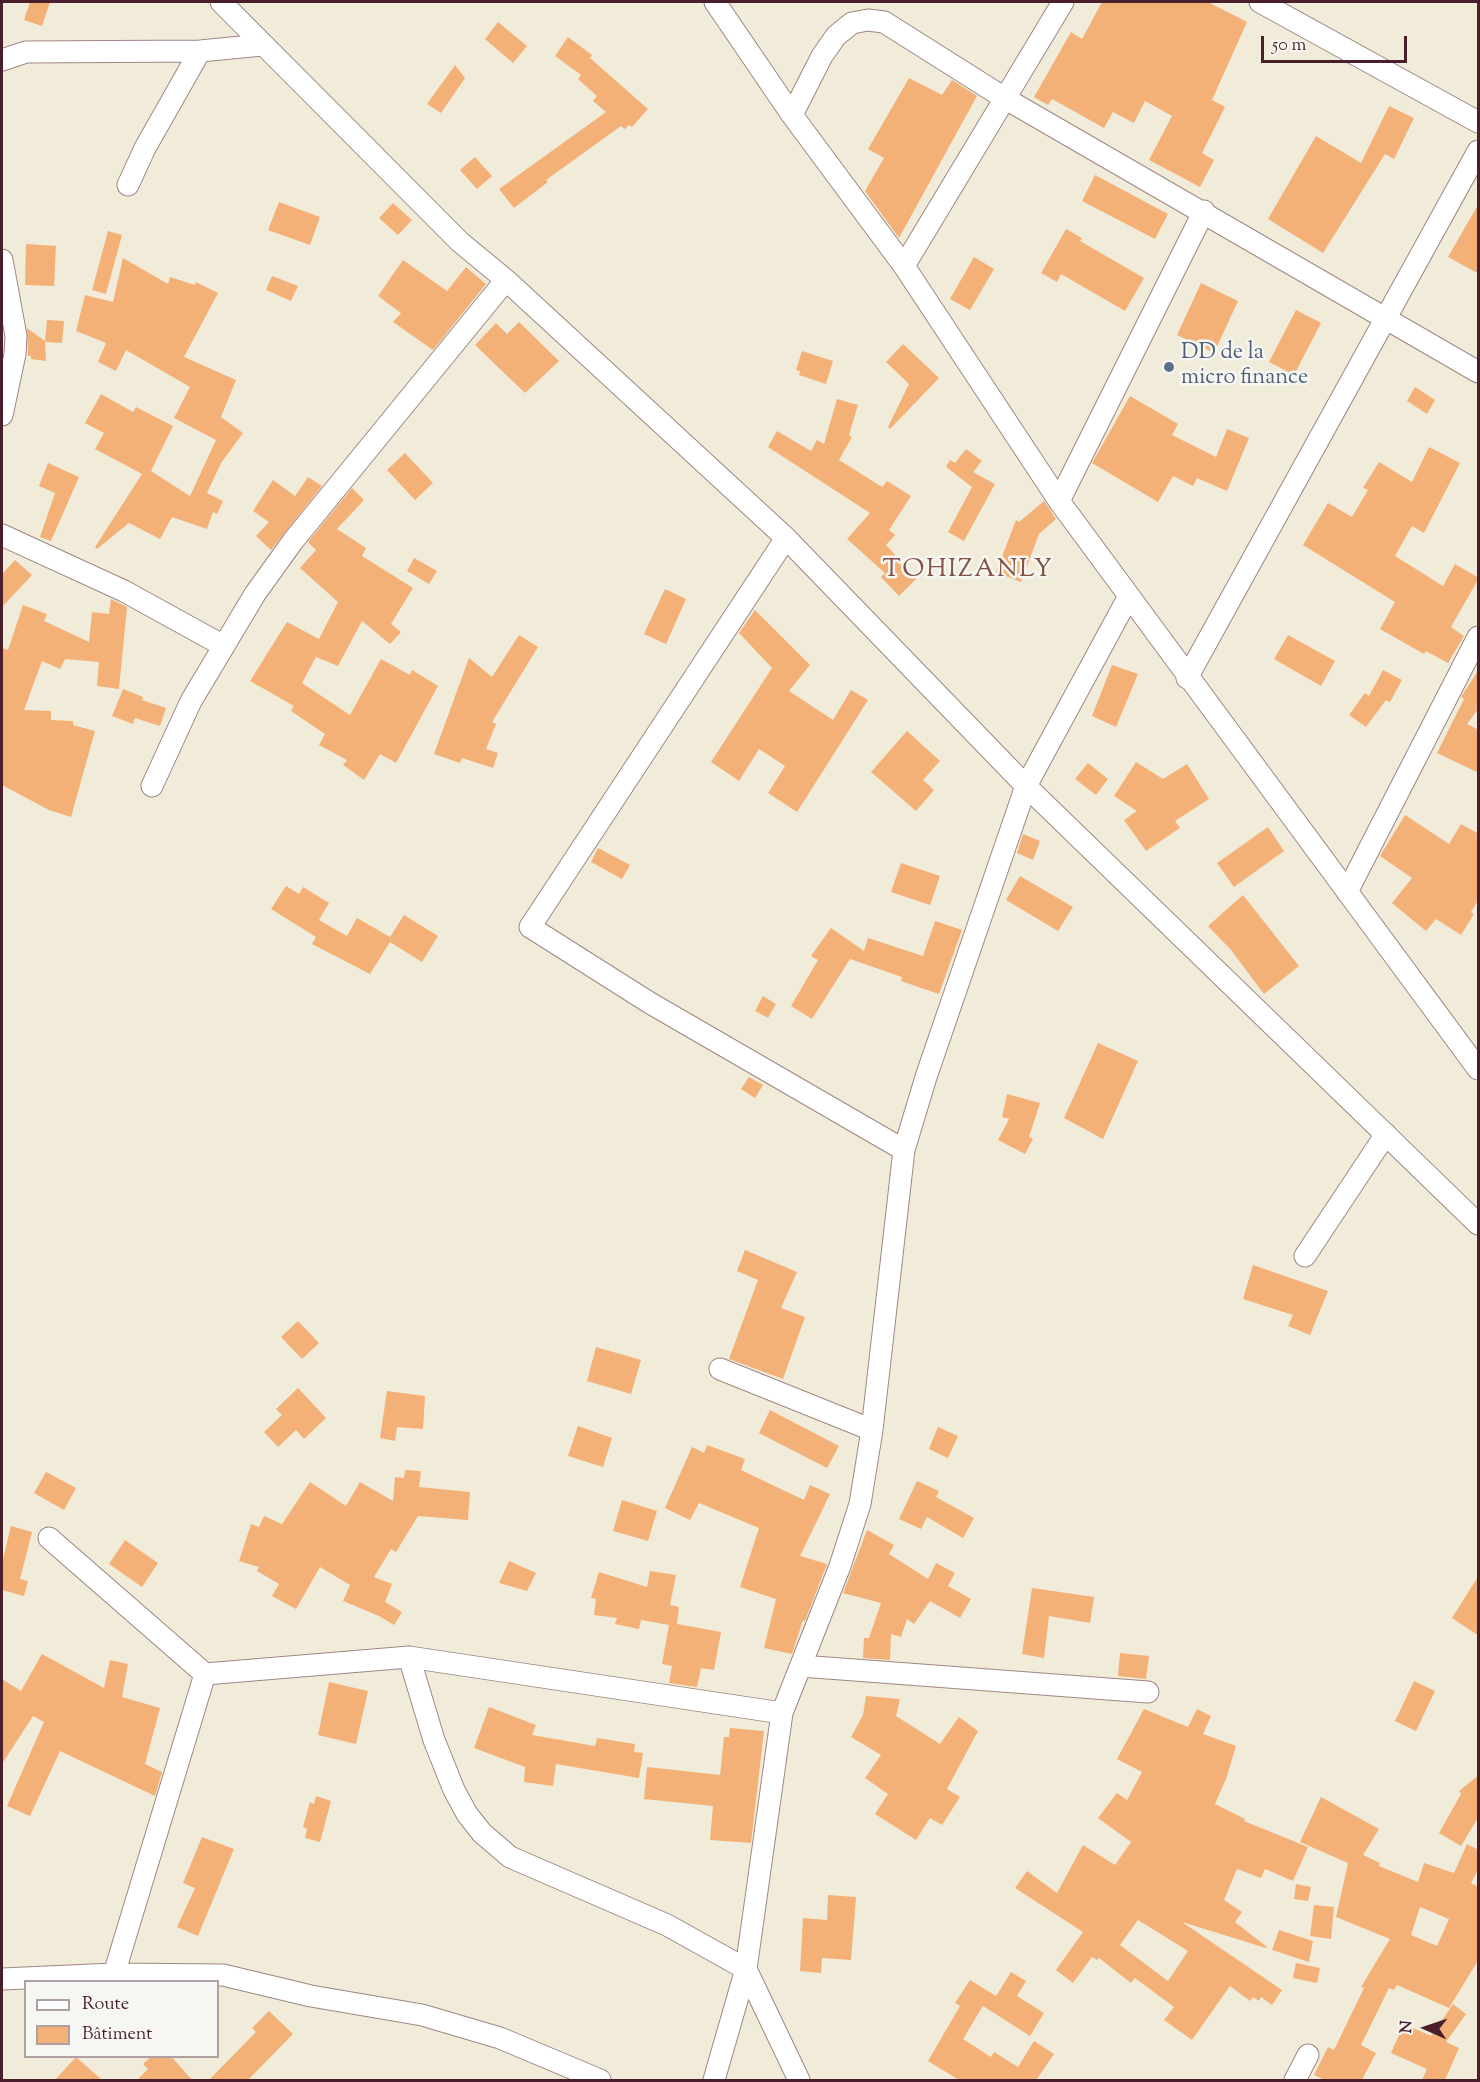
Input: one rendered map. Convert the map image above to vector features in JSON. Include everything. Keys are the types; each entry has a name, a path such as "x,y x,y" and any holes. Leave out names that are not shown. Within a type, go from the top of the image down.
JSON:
{"street":[{"path":"221,2 460,242 506,280 786,538 1026,786 1479,1224"},
{"path":"715,2 792,115 904,266 1059,501 1187,678 1479,1069"},
{"path":"904,266 1063,2"},
{"path":"1260,2 1479,122"},
{"path":"792,115 822,56 836,36 852,23 868,20 884,22 902,31 1006,99 1204,211 1386,320 1479,372"},
{"path":"2,60 26,52 200,51 262,45"},
{"path":"128,185 155,129 200,51"},
{"path":"1187,678 1479,151"},
{"path":"1059,501 1204,211"},
{"path":"2,260 15,318 16,336 15,354 2,415"},
{"path":"152,786 191,701 222,645 293,541 506,280"},
{"path":"2,535 124,591 222,645"},
{"path":"786,538 530,927 650,1003 904,1150"},
{"path":"714,2080 746,1969 782,1713 840,1566 860,1504 872,1430 904,1150 926,1077 1026,786 1129,596"},
{"path":"1347,892 1479,637"},
{"path":"1305,1256 1386,1134"},
{"path":"720,1369 872,1430"},
{"path":"49,1538 205,1674 409,1656 782,1713"},
{"path":"409,1656 430,1730 454,1790 466,1814 482,1833 510,1857 667,1925 746,1969 799,2080"},
{"path":"801,1666 1148,1692"},
{"path":"114,1974 205,1674"},
{"path":"2,1979 114,1974 223,1975 311,1996 422,2015 500,2038 600,2080"},
{"path":"1295,2080 1308,2055"}],"building":[{"path":"30,2 50,2 42,26 24,20"},
{"path":"1102,2 1208,2 1247,22 1212,100 1225,107 1202,153 1214,160 1200,187 1149,160 1172,116 1145,101 1134,123 1113,112 1104,128 1052,99 1048,105 1034,97 1071,32 1082,39"},
{"path":"498,22 527,46 513,63 485,39"},
{"path":"568,37 592,55 590,58 648,109 632,127 629,125 625,129 621,126 546,180 548,182 514,208 499,189 606,112 593,101 597,96 578,79 581,75 555,56"},
{"path":"455,65 465,78 441,113 427,104"},
{"path":"909,78 942,95 952,80 977,96 899,238 865,191 884,158 868,149"},
{"path":"1389,106 1414,118 1394,159 1385,154 1323,253 1268,219 1316,136 1361,163"},
{"path":"475,157 492,176 477,189 460,170"},
{"path":"1095,175 1168,214 1155,239 1082,201"},
{"path":"279,202 320,217 310,245 268,230"},
{"path":"393,203 412,220 398,235 379,218"},
{"path":"1479,203 1479,274 1448,257"},
{"path":"1066,229 1082,238 1080,241 1144,278 1125,311 1061,274 1057,282 1041,273"},
{"path":"108,231 122,235 106,294 92,290"},
{"path":"26,244 56,246 54,286 25,285"},
{"path":"974,257 994,269 970,310 950,299"},
{"path":"123,258 168,284 170,277 195,285 196,282 218,293 184,357 236,380 221,417 243,433 221,463 207,493 223,501 217,514 213,512 207,529 172,517 160,539 129,523 97,549 95,547 142,474 95,449 104,433 85,423 101,394 133,412 136,407 173,426 151,471 190,496 216,440 174,418 190,387 126,350 116,371 98,362 106,343 76,331 85,295 113,302"},
{"path":"403,260 447,291 466,267 486,284 433,350 393,322 401,313 378,296"},
{"path":"272,276 298,286 291,301 266,290"},
{"path":"1201,283 1238,301 1214,353 1177,335"},
{"path":"1296,310 1321,323 1294,375 1269,362"},
{"path":"47,320 64,321 62,343 45,342 46,361 31,359 31,356 28,356 27,328 45,341"},
{"path":"519,322 559,361 525,393 475,345 496,323 507,334"},
{"path":"903,344 939,378 890,429 888,427 909,384 886,362"},
{"path":"802,351 833,361 826,384 799,375 800,371 796,370"},
{"path":"1415,387 1435,400 1427,414 1407,401"},
{"path":"1130,396 1178,424 1172,435 1216,457 1227,429 1249,438 1227,491 1197,478 1193,486 1173,476 1158,502 1092,463"},
{"path":"837,399 858,405 849,435 852,437 839,460 882,487 887,481 911,496 889,530 895,535 886,545 917,578 899,596 881,577 885,573 847,539 870,513 768,447 777,431 811,451 817,440 824,444"},
{"path":"1429,447 1460,463 1424,533 1412,526 1395,556 1443,586 1455,564 1479,578 1451,627 1464,636 1448,663 1426,651 1424,654 1380,629 1395,602 1303,545 1328,503 1352,517 1368,490 1363,488 1379,462 1412,482"},
{"path":"966,449 982,461 973,472 995,484 964,541 948,532 972,487 946,467 950,460 955,463"},
{"path":"405,453 433,483 415,500 387,470"},
{"path":"48,463 79,477 51,541 40,537 55,493 39,486"},
{"path":"308,477 322,486 271,550 256,536 269,522 253,511 273,480 295,496"},
{"path":"352,488 364,500 337,529 366,548 362,556 413,588 391,624 401,632 390,644 362,621 338,666 316,657 302,683 350,715 381,659 410,675 412,670 438,686 396,763 380,754 364,780 343,765 347,760 319,745 325,734 291,711 294,706 250,681 287,622 319,639 338,602 300,568 316,550 308,542"},
{"path":"1044,501 1056,519 1039,534 1021,582 996,572 1016,520 1019,522"},
{"path":"414,558 437,571 429,584 407,571"},
{"path":"15,560 32,575 2,607 2,574"},
{"path":"665,589 686,599 666,644 644,634"},
{"path":"111,599 127,607 119,689 97,686 99,662 65,659 60,669 42,661 24,710 51,711 51,720 73,721 73,725 95,731 71,817 49,810 2,785 2,648 8,650 23,605 47,614 44,621 89,642 92,612 109,614"},
{"path":"755,610 810,665 789,691 833,720 851,690 868,700 797,812 768,793 785,766 759,749 739,781 711,762 772,668 739,633"},
{"path":"519,635 538,647 492,722 496,724 486,749 498,753 493,768 462,758 460,763 434,754 469,658 492,677"},
{"path":"1288,635 1335,661 1321,686 1274,659"},
{"path":"1112,665 1138,674 1116,727 1092,716"},
{"path":"1479,669 1479,708 1467,724 1479,730 1479,773 1437,753 1464,699 1461,697"},
{"path":"1383,670 1402,680 1390,702 1386,700 1366,727 1349,715 1365,693 1369,696"},
{"path":"123,689 143,697 142,700 166,708 160,726 135,718 133,724 112,716"},
{"path":"907,731 940,761 923,780 934,790 916,811 871,772"},
{"path":"1136,762 1163,779 1187,764 1209,799 1175,821 1180,828 1146,851 1124,820 1137,811 1114,796"},
{"path":"1088,763 1108,779 1096,795 1075,779"},
{"path":"1405,815 1449,844 1461,824 1479,834 1479,899 1471,912 1474,914 1461,935 1436,919 1426,931 1392,903 1412,878 1380,856"},
{"path":"1268,827 1284,851 1234,887 1217,863"},
{"path":"1023,834 1040,841 1033,860 1017,853"},
{"path":"598,848 630,865 622,879 591,862"},
{"path":"901,863 940,876 930,905 891,892"},
{"path":"1020,876 1073,907 1058,931 1006,900"},
{"path":"286,886 299,894 303,887 329,903 319,920 347,936 357,918 390,937 404,915 438,936 422,962 390,942 370,974 312,944 316,937 271,909"},
{"path":"1243,895 1299,966 1264,994 1231,950 1208,926"},
{"path":"935,921 962,930 939,994 901,981 902,977 850,959 812,1019 791,1006 818,960 811,956 831,928 864,951 868,938 923,956"},
{"path":"763,996 776,1004 768,1018 755,1011"},
{"path":"1098,1043 1138,1061 1103,1139 1064,1118"},
{"path":"749,1077 763,1085 755,1098 741,1089"},
{"path":"1007,1094 1040,1103 1029,1137 1033,1139 1025,1154 998,1140 1009,1119 1002,1117"},
{"path":"745,1250 797,1272 781,1308 805,1317 783,1379 729,1359 758,1280 737,1271"},
{"path":"1253,1265 1328,1291 1310,1335 1288,1326 1293,1315 1243,1299"},
{"path":"298,1321 319,1343 302,1359 281,1337"},
{"path":"596,1347 641,1360 631,1394 587,1381"},
{"path":"298,1388 326,1418 304,1439 296,1430 278,1447 264,1432 282,1415 276,1409"},
{"path":"387,1391 425,1396 423,1429 397,1427 395,1441 380,1438"},
{"path":"770,1410 839,1446 827,1468 759,1433"},
{"path":"578,1426 612,1438 603,1467 568,1456"},
{"path":"938,1427 958,1436 948,1458 929,1449"},
{"path":"707,1445 745,1459 741,1470 804,1500 810,1485 830,1494 800,1556 827,1564 805,1621 803,1620 792,1654 764,1648 776,1599 740,1587 759,1528 699,1503 690,1520 665,1508 692,1447 704,1453"},
{"path":"405,1470 421,1471 419,1487 470,1492 468,1520 418,1516 396,1552 391,1549 374,1577 392,1584 385,1602 402,1612 394,1625 343,1601 350,1585 320,1567 296,1609 272,1596 279,1584 257,1571 259,1567 239,1561 251,1524 259,1527 264,1516 282,1524 310,1482 346,1506 360,1482 393,1501 395,1477 404,1478"},
{"path":"46,1472 76,1488 64,1510 34,1493"},
{"path":"917,1481 939,1491 936,1497 974,1518 963,1538 927,1517 921,1529 899,1519"},
{"path":"622,1500 657,1511 648,1541 613,1531"},
{"path":"11,1526 32,1532 20,1579 28,1581 24,1596 2,1590 2,1563"},
{"path":"867,1530 894,1545 889,1554 928,1579 936,1563 955,1573 948,1586 971,1599 960,1618 930,1601 914,1624 907,1619 901,1637 891,1634 890,1660 863,1658 864,1638 869,1638 881,1603 843,1593"},
{"path":"125,1540 158,1563 142,1587 109,1564"},
{"path":"509,1561 536,1573 527,1591 499,1583"},
{"path":"650,1571 676,1575 670,1605 679,1607 677,1624 721,1632 714,1670 701,1668 697,1687 669,1683 672,1666 662,1664 669,1625 641,1620 639,1629 615,1624 617,1618 594,1615 596,1599 591,1598 599,1572 647,1587"},
{"path":"1479,1575 1479,1636 1452,1618"},
{"path":"1032,1588 1094,1597 1090,1623 1049,1616 1044,1658 1022,1654"},
{"path":"1120,1653 1149,1656 1146,1679 1118,1676"},
{"path":"42,1654 104,1688 110,1660 128,1664 122,1697 160,1708 145,1764 162,1772 155,1796 60,1751 30,1816 7,1806 44,1722 33,1716 2,1764 2,1679 21,1691"},
{"path":"1414,1681 1435,1691 1416,1731 1395,1721"},
{"path":"329,1682 368,1691 356,1744 318,1735"},
{"path":"866,1696 900,1699 896,1716 940,1744 959,1717 978,1731 947,1789 960,1797 942,1825 930,1818 916,1840 875,1814 888,1794 865,1778 881,1755 851,1737 863,1715"},
{"path":"489,1707 536,1725 532,1735 595,1746 597,1738 635,1744 634,1752 643,1753 639,1778 556,1764 553,1786 524,1782 525,1767 474,1748"},
{"path":"1144,1709 1188,1727 1197,1709 1211,1716 1203,1734 1236,1746 1226,1779 1215,1804 1245,1819 1244,1821 1308,1847 1293,1881 1265,1869 1261,1878 1237,1869 1224,1900 1242,1912 1235,1922 1266,1948 1182,1922 1282,1990 1272,2005 1261,1997 1259,2001 1253,1997 1250,2001 1230,1986 1192,2040 1164,2020 1174,2007 1135,1978 1131,1983 1099,1958 1097,1960 1092,1957 1073,1983 1056,1970 1083,1932 1015,1888 1027,1871 1057,1893 1083,1845 1115,1865 1131,1842 1098,1818 1117,1793 1127,1800 1142,1772 1117,1759","holes":["1138,1920 1188,1951 1168,1981 1120,1945"]},
{"path":"730,1728 764,1731 751,1843 710,1840 713,1806 644,1799 647,1767 720,1775 724,1737 729,1737"},
{"path":"1479,1775 1479,1816 1461,1846 1439,1833 1461,1794 1459,1791"},
{"path":"316,1796 331,1801 320,1842 305,1838 307,1829 303,1827 310,1802 314,1804"},
{"path":"1321,1797 1379,1829 1363,1855 1380,1863 1379,1866 1418,1882 1424,1863 1454,1873 1467,1844 1479,1850 1479,1868 1471,1883 1479,1887 1479,1959 1449,2008 1397,1985 1394,1990 1389,1988 1361,2045 1376,2053 1362,2080 1325,2080 1314,2075 1328,2047 1334,2050 1364,1988 1361,1987 1390,1939 1336,1917 1348,1863 1300,1842","holes":["1420,1907 1449,1919 1437,1946 1411,1935"]},
{"path":"202,1837 234,1849 198,1936 177,1927 195,1888 183,1883"},
{"path":"1296,1884 1311,1887 1308,1901 1294,1899"},
{"path":"828,1895 856,1897 851,1960 822,1958 821,1973 800,1971 803,1918 827,1920"},
{"path":"1314,1905 1334,1907 1331,1939 1310,1936"},
{"path":"1279,1930 1313,1941 1309,1962 1272,1950"},
{"path":"1296,1963 1320,1968 1317,1983 1293,1978"},
{"path":"1011,1972 1026,1981 1017,1996 1044,2013 1030,2036 983,2006 963,2039 991,2057 994,2052 1018,2067 1034,2041 1054,2054 1037,2079 1040,2080 959,2080 928,2061 960,2006 955,2003 970,1980 996,1996"},
{"path":"1453,2004 1466,2014 1446,2042 1459,2048 1445,2080 1422,2080 1427,2069 1391,2053 1404,2024 1431,2036"},
{"path":"269,2011 293,2034 248,2080 209,2080 256,2032 252,2028"},
{"path":"77,2058 102,2080 55,2080"},
{"path":"150,2058 173,2058 192,2080 137,2080 148,2069 143,2064"}],"place":[{"name":"DD de la micro finance","path":"1169,367"}],"district":[{"name":"TOHIZANLY","path":"968,572"}]}
